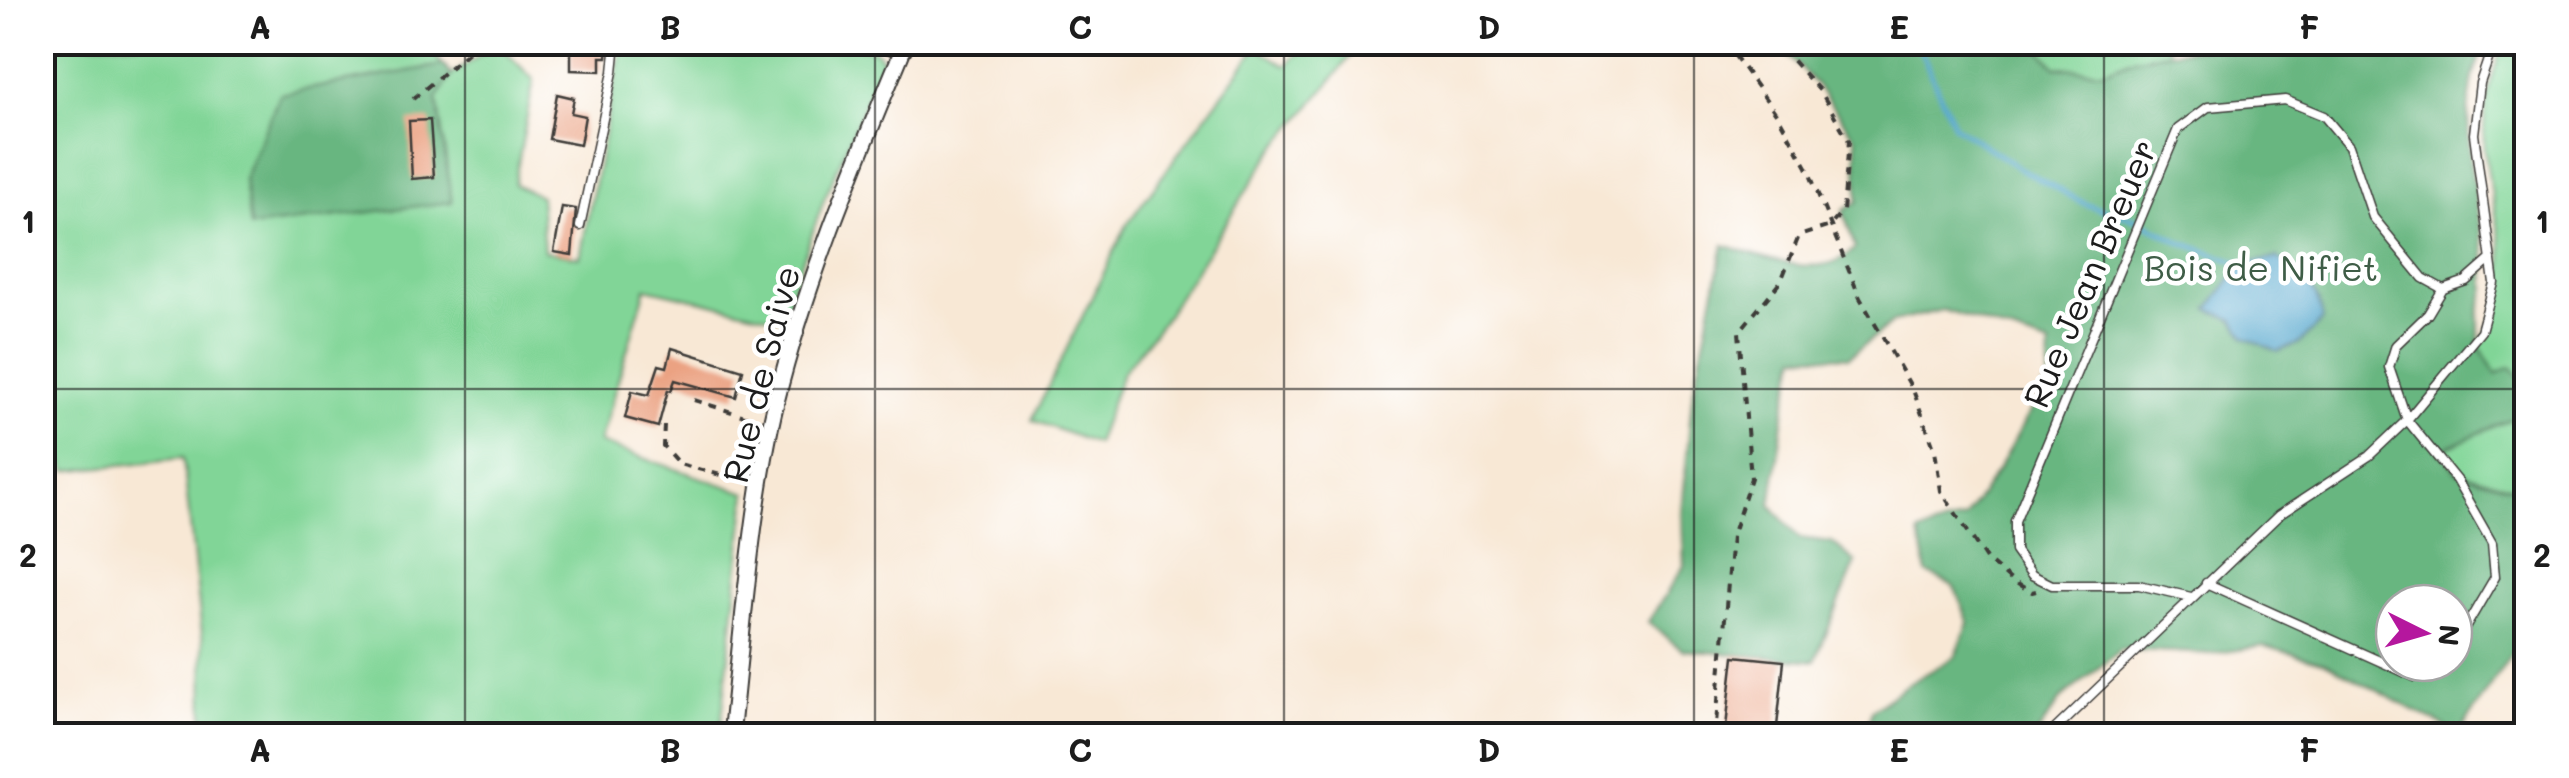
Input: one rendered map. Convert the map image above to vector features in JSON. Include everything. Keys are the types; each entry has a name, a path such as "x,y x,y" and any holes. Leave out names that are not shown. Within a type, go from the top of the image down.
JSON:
{"street":[{"path":"879,42 904,46"},
{"name":"Rue de Saive","path":"732,736 771,425 813,276 904,46"}],"lane":[{"path":"580,226 616,42"},
{"path":"2048,736 2278,515 2368,456 2406,420 2481,331 2494,283 2474,134 2480,84 2494,42"},
{"name":"Rue Jean Breuer","path":"2052,585 2032,575 2014,551 2015,521 2178,129 2208,107 2285,100 2324,116 2349,146 2373,218 2423,278 2443,289"},
{"path":"2474,613 2495,577 2492,543 2456,480 2406,420 2389,367 2396,345 2428,314 2443,289 2466,281 2491,260"},
{"path":"2206,583 2374,659"},
{"path":"2052,585 2139,585 2191,597"}],"path":[{"path":"412,99 480,42"},
{"path":"1725,42 1798,151 1860,298 1913,390 1935,450 1940,491 1986,559 1999,570 2032,592 2052,585"},
{"path":"1714,736 1732,536 1751,478 1738,332 1781,281 1799,236 1830,226 1843,211 1849,141 1821,92 1776,42"},
{"path":"694,400 771,425"},
{"path":"664,425 663,446 678,464 761,486"}],"green space":[{"path":"831,42 876,51 883,60 824,200 782,319 646,288 599,443 747,493 720,735 204,735 203,644 183,458 67,471 60,456 43,457 42,43 424,43 443,65 280,94 244,180 251,227 437,98 452,75 497,43 534,80 514,184 540,196 544,251 580,257 622,43"},
{"path":"2164,42 2168,52 2133,59 2103,71 2056,67 2034,43"},
{"path":"1308,43 1360,43 1271,153 1162,322 1122,373 1096,444 1032,420 1128,223 1257,47 1286,66"},
{"name":"Bois de Nifiet","path":"1776,43 2034,43 2056,67 2103,71 2133,59 2168,52 2245,43 2485,43 2473,77 2468,112 2470,162 2485,250 2486,288 2479,316 2479,346 2496,374 2511,367 2526,384 2524,413 2438,451 2457,472 2526,491 2526,632 2459,734 2325,663 2264,646 2211,654 2121,649 2062,698 2036,735 1864,735 1872,710 1955,657 1969,623 1954,586 1927,573 1919,533 1965,518 2048,381 2050,346 1943,310 1893,322 1849,357 1797,355 1771,505 1799,538 1832,542 1856,562 1815,661 1682,650 1648,622 1684,566 1682,513 1692,398 1724,245 1809,266 1841,259 1855,248 1843,211 1858,201 1856,138 1812,80"},
{"path":"2504,43 2526,43 2526,384 2511,368 2496,374 2479,346 2497,309 2502,281 2500,237 2487,171 2484,115"},
{"path":"443,65 452,75 437,99 452,202 250,227 244,180 280,94"},
{"path":"2526,408 2526,491 2457,471 2437,451 2524,413"}],"water":[{"path":"2278,258 2308,284 2318,300 2323,320 2300,343 2278,352 2245,337 2234,320 2209,309 2242,264"}],"building":[{"path":"571,42 608,42 607,57 601,57 601,71 571,70"},
{"path":"557,94 574,98 571,113 585,116 580,145 549,139"},
{"path":"430,120 434,177 412,179 409,121"},
{"path":"562,207 576,209 572,255 554,252"},
{"path":"672,348 743,370 736,397 675,380 671,391 668,390 658,427 625,418 632,391 649,395 659,365 667,367"},
{"path":"1734,656 1784,661 1776,736 1725,736"}],"waterway":[{"path":"1917,42 1954,126 2087,205 2139,220 2180,242 2242,264"}]}
